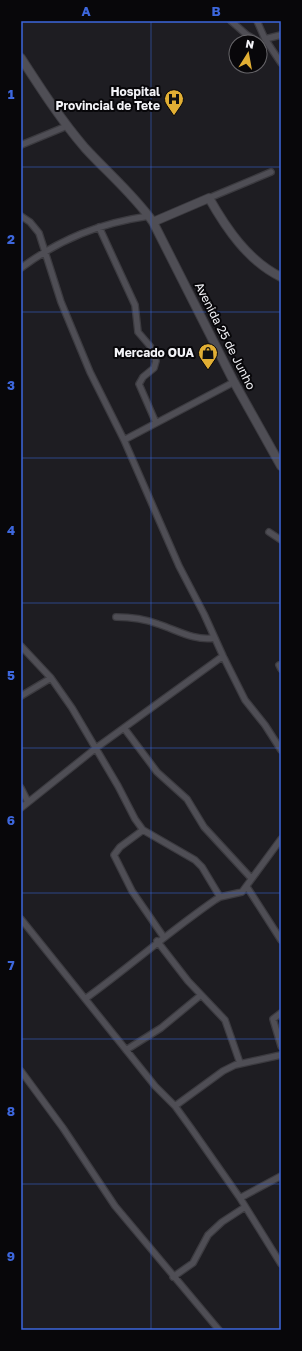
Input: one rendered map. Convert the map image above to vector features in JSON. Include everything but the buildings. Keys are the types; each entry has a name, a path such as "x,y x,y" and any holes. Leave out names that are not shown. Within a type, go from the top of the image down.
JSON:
{"street":[{"path":"231,21 246,34"},
{"path":"257,21 260,34"},
{"path":"268,39 281,36"},
{"path":"268,46 281,63"},
{"name":"Avenida 25 de Junho","path":"21,58 67,126 151,219 234,382 281,466"},
{"path":"21,145 67,126"},
{"path":"21,268 46,250 73,236 99,227 151,219 209,198 271,172"},
{"path":"209,198 232,235 252,256 281,277"},
{"path":"21,216 30,222 39,233 46,250 61,302 90,372 124,440 179,566 204,614 214,638 245,700 265,725 281,750"},
{"path":"99,227 135,305 138,332 150,346 156,361 154,368 143,377 139,384 156,423"},
{"path":"124,440 234,382"},
{"path":"269,532 281,540"},
{"path":"116,617 157,623 188,636 205,640 214,638"},
{"path":"21,646 51,678 96,748 135,819 143,830 195,860 202,867 220,897"},
{"path":"21,808 63,776 96,748 223,656"},
{"path":"21,696 51,678"},
{"path":"124,728 157,772 187,799 204,827 252,878"},
{"path":"21,788 28,802"},
{"path":"143,830 120,847 114,855 132,891 163,936"},
{"path":"85,999 123,971 163,936 220,897 236,895 242,892 248,887 252,878 281,839"},
{"path":"248,887 281,940"},
{"path":"21,919 158,1090 175,1106 240,1198 281,1264"},
{"path":"157,941 201,995 225,1020 240,1063"},
{"path":"126,1050 161,1028 201,995"},
{"path":"281,1013 273,1019 281,1046"},
{"path":"175,1106 223,1071 240,1063 281,1055"},
{"path":"21,1071 63,1128 114,1206 219,1330"},
{"path":"240,1198 281,1176"},
{"path":"173,1277 193,1263 208,1235 222,1222 245,1207"}],"place":[{"name":"Hospital Provincial de Tete","path":"174,116"},
{"name":"Mercado OUA","path":"208,370"}]}
